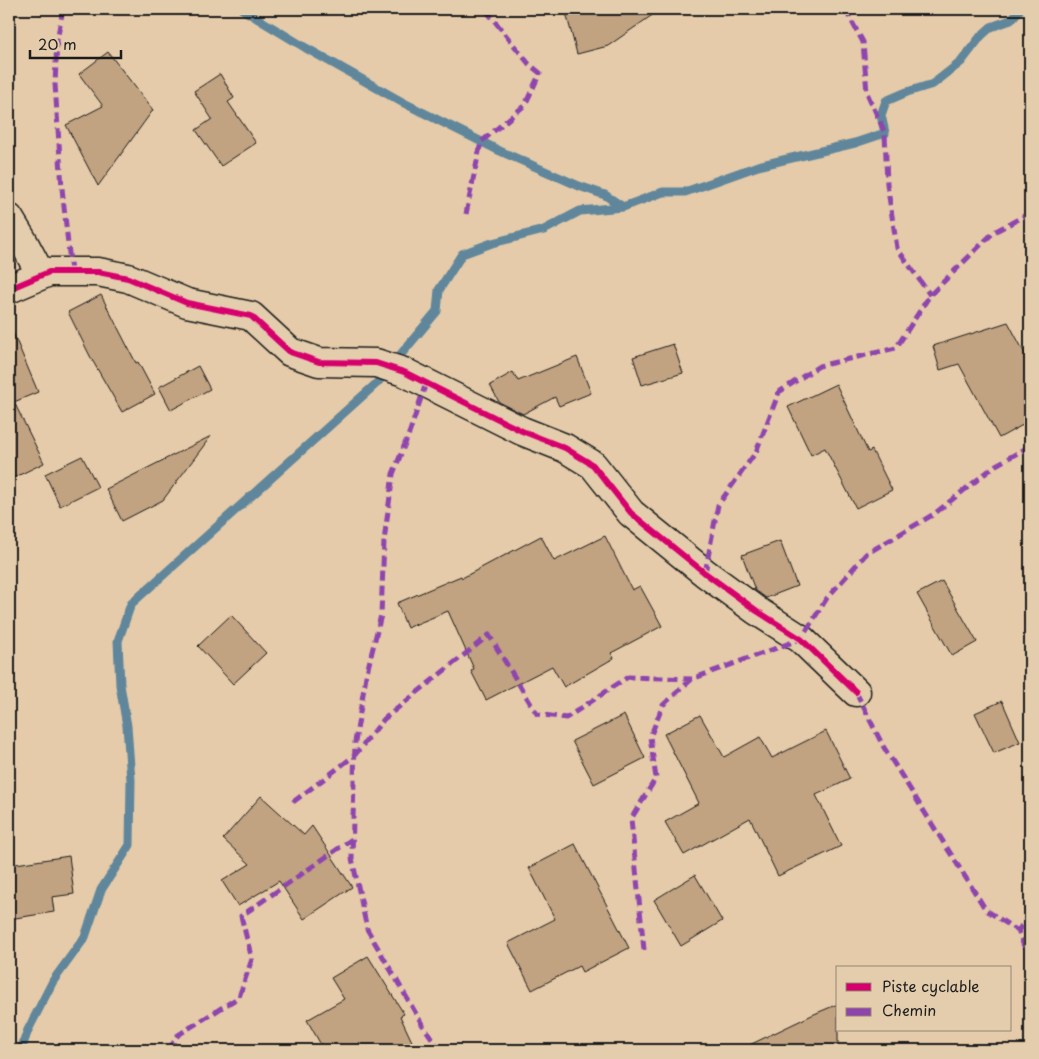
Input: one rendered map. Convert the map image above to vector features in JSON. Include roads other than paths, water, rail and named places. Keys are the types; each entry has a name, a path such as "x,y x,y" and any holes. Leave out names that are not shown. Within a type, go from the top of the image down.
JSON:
{"street":[{"path":"9,218 41,275"},
{"path":"9,289 49,272 98,272 128,278 187,304 251,316 290,352 319,362 376,362 404,372 522,431 565,448 593,465 631,513 705,573 757,611 800,639 856,692"}],"waterway":[{"path":"242,9 306,48 402,102 500,151 579,186 605,195 623,207 663,192 685,192 758,166 855,143 885,133 881,115 886,101 933,84 961,62 981,36 991,27 1011,20 1020,9"},
{"path":"21,1050 28,1030 53,981 85,937 101,890 130,845 131,780 127,726 120,685 118,641 131,604 377,383 437,311 439,290 462,254 492,243 544,230 580,211 623,207"}]}
